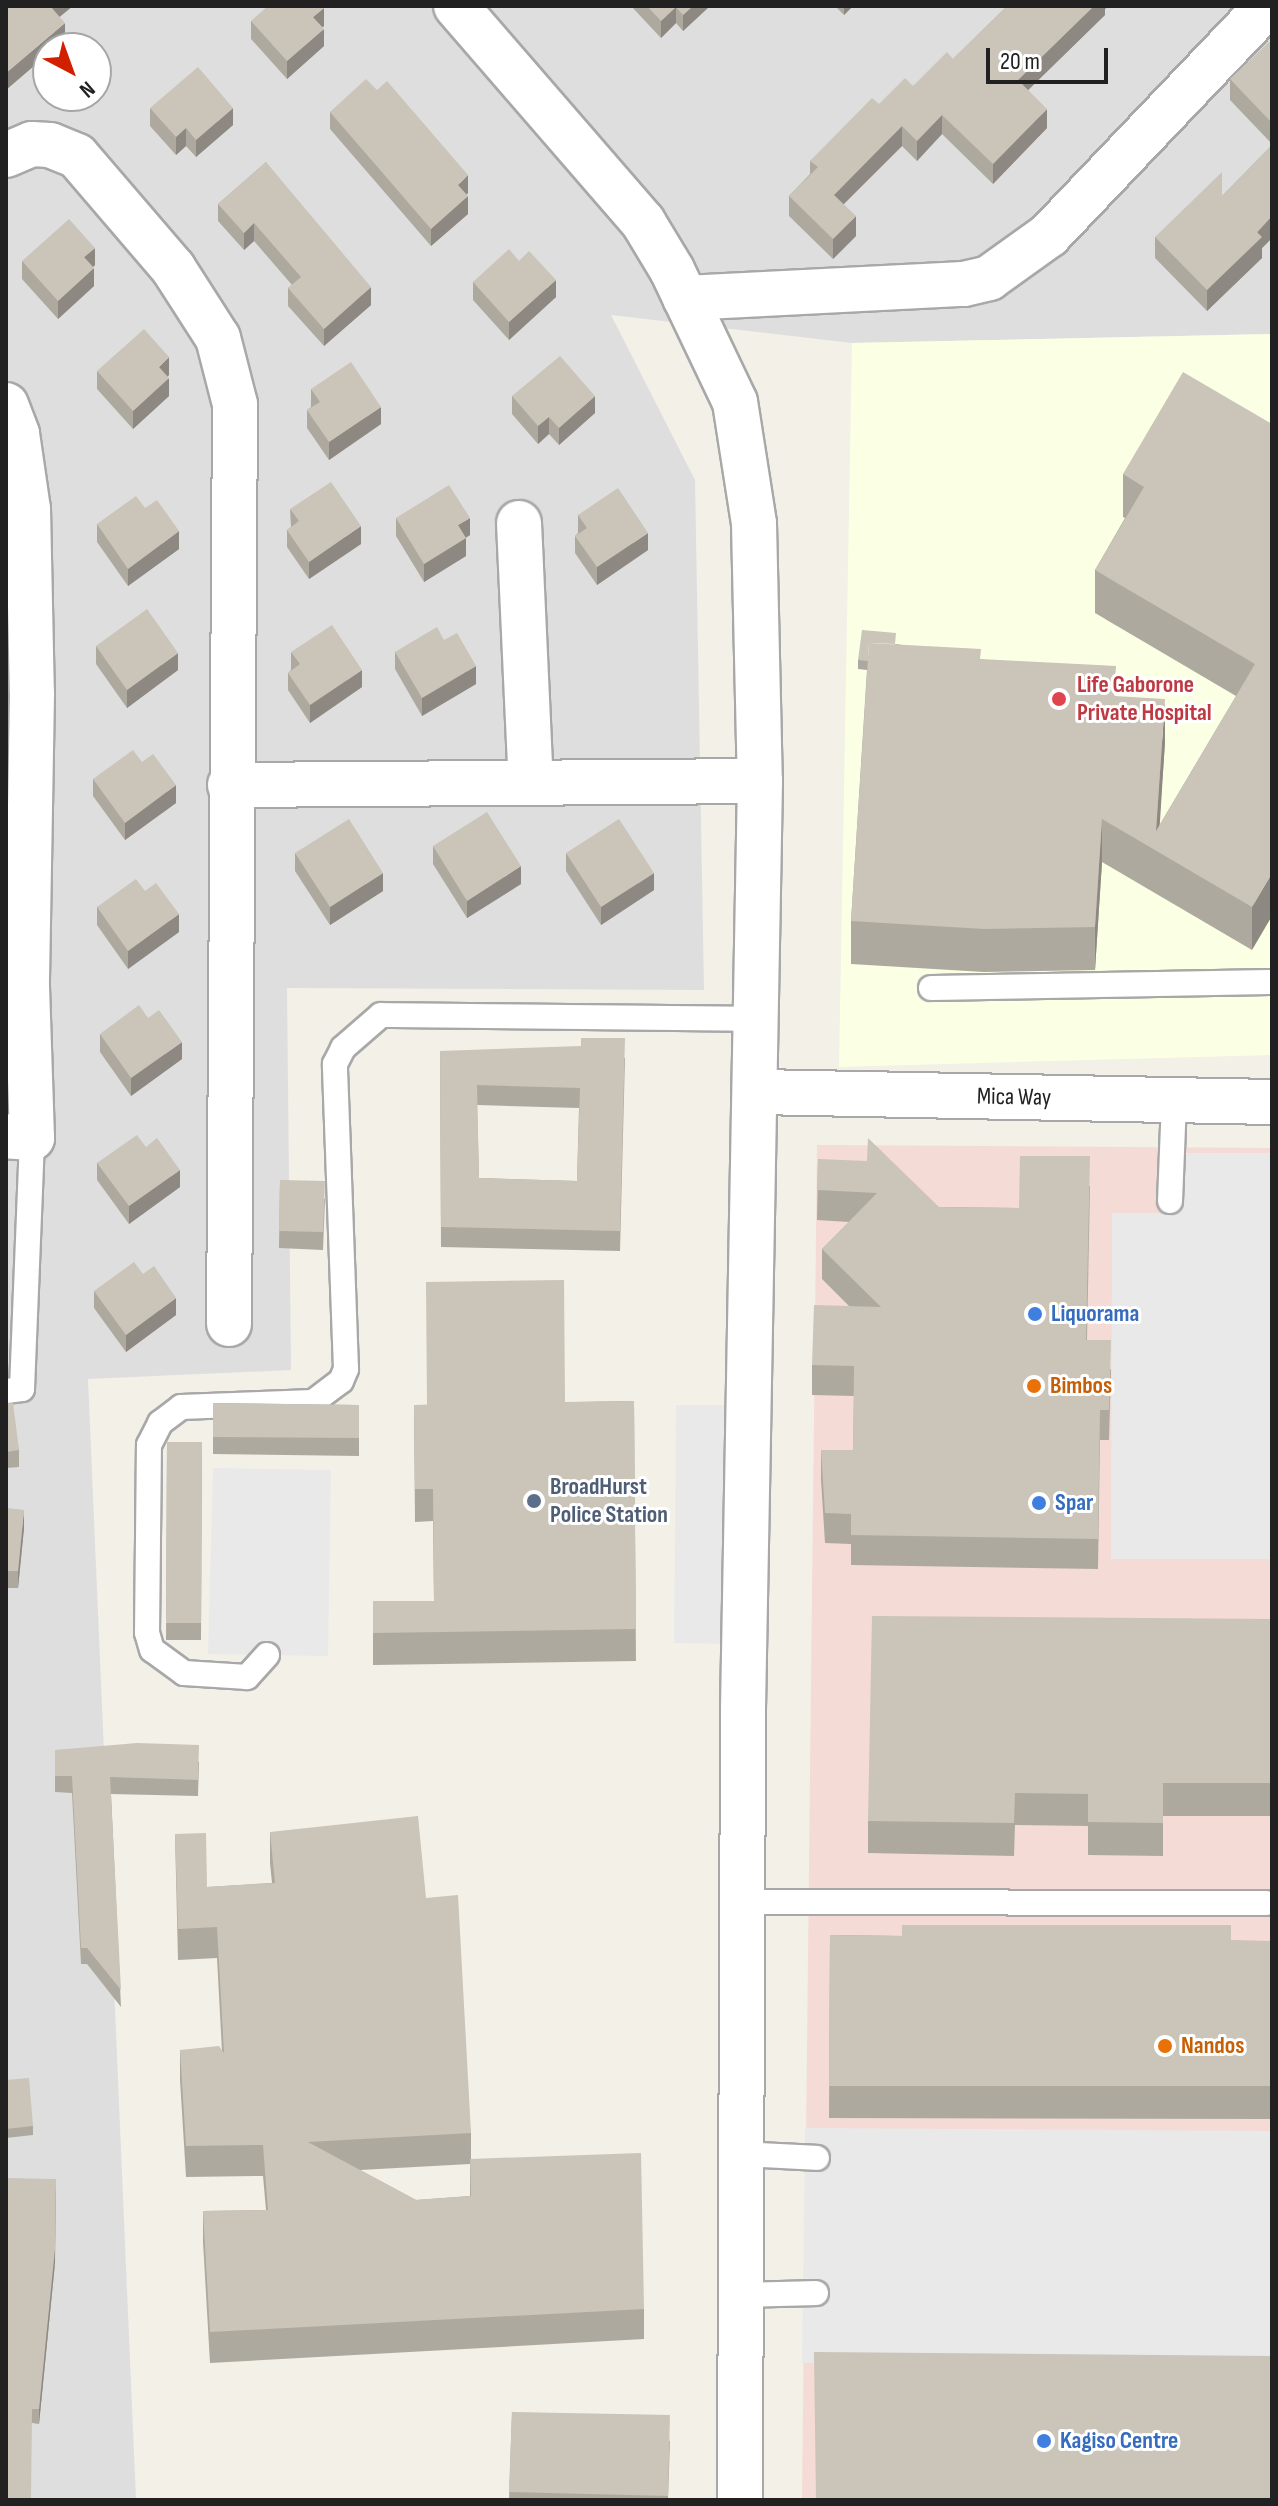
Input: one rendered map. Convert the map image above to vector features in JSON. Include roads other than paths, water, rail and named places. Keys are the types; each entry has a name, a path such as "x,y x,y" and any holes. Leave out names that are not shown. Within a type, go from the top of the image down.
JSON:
{"street":[{"path":"456,6 643,222 685,298 735,402 754,524 760,781 757,1092 743,1710 740,2500"},
{"path":"685,298 964,284 989,278 1049,235 1267,6"},
{"path":"6,155 32,144 50,145 77,156 173,268 218,338 235,404 230,785 229,1324"},
{"path":"6,405 17,434 28,509 19,692 27,987 19,1137"},
{"path":"519,523 531,783"},
{"path":"230,785 760,781"},
{"name":"Mica Way","path":"757,1092 1272,1102"}],"lane":[{"path":"931,988 1272,982"},
{"path":"267,1655 247,1677 184,1673 152,1650 147,1633 149,1445 160,1423 181,1407 313,1402 341,1381 346,1369 335,1064 343,1048 381,1015 758,1019"},
{"path":"1170,1201 1174,1101"},
{"path":"6,1391 22,1389 19,1137"},
{"path":"744,1902 1266,1903"},
{"path":"741,2154 817,2158"},
{"path":"742,2295 816,2293"}],"place":[{"name":"Life Gaborone Private Hospital","path":"1059,699"},
{"name":"Liquorama","path":"1035,1314"},
{"name":"Bimbos","path":"1034,1386"},
{"name":"BroadHurst Police Station","path":"534,1501"},
{"name":"Spar","path":"1039,1503"},
{"name":"Nandos","path":"1165,2046"},
{"name":"Kagiso Centre","path":"1044,2441"}]}
